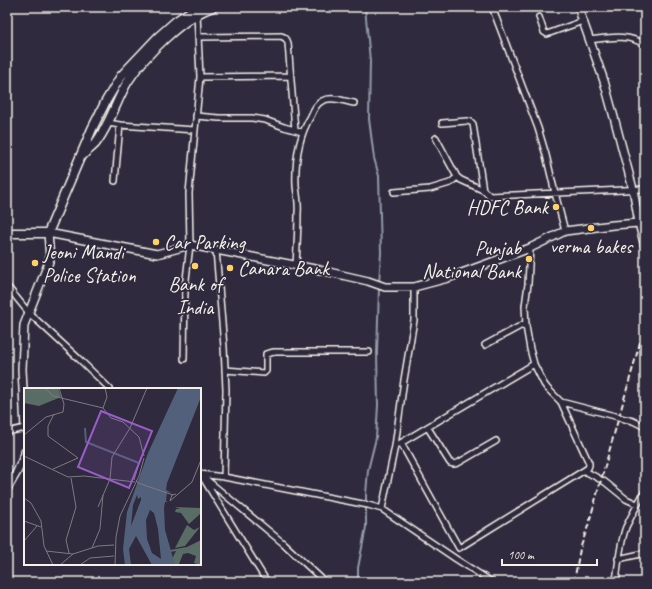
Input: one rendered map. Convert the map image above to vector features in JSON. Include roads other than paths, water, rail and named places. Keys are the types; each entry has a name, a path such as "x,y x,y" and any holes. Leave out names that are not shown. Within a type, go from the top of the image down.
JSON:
{"main road":[{"path":"24,408 22,369 24,325 50,259 48,232 92,129 121,76 158,37 176,21 197,10 213,7"},
{"path":"578,7 604,81 633,189 645,247"},
{"path":"80,158 95,144 108,123 128,81 140,65 169,35 197,10"},
{"path":"7,233 48,232 157,254 190,245 296,265 368,281 385,287 414,287 448,278 530,248 565,231 639,223"},
{"path":"7,489 24,456"}],"street":[{"path":"492,7 538,128 565,231"},
{"path":"184,358 185,288 190,245 189,192 200,77 197,10"},
{"path":"539,17 544,32 547,34 583,21"},
{"path":"199,37 284,37 287,39 295,130"},
{"path":"589,40 624,38 638,40 645,45"},
{"path":"200,77 290,76"},
{"path":"296,265 298,212 296,169 297,155 302,132 317,105 321,102 327,99 333,99 354,102"},
{"path":"196,116 252,118 265,120 302,132"},
{"path":"442,123 467,121 473,124 483,190"},
{"path":"108,123 194,130"},
{"path":"116,181 120,125"},
{"path":"436,138 457,177 483,190 490,196 645,189"},
{"path":"394,192 430,190 450,183 457,177"},
{"path":"456,559 459,548 585,471 589,465 589,462 561,402 546,388 534,364 530,349 525,306 530,248"},
{"path":"216,250 226,390 224,477"},
{"path":"7,286 29,313 109,388"},
{"path":"382,510 395,446 414,320 414,287"},
{"path":"485,345 526,323"},
{"path":"225,370 264,373 266,371 266,354 274,352 368,352"},
{"path":"395,446 428,428 534,364"},
{"path":"561,402 633,421 645,426"},
{"path":"7,432 24,428"},
{"path":"428,428 450,462 454,464 496,441"},
{"path":"401,443 459,548"},
{"path":"585,471 605,482 626,499 637,504"},
{"path":"201,474 224,477 365,505 382,510 492,582"},
{"path":"201,475 283,543 325,582"},
{"path":"201,476 267,582"},
{"path":"616,582 618,559 626,529 637,504 645,491"},
{"path":"618,559 645,553"}],"waterway":[{"path":"365,7 370,61 369,119 374,158 379,176 381,253 379,283"},
{"path":"358,582 358,568 366,527 368,470 376,438 378,405 377,353 379,287"}],"railway":[{"path":"574,582 580,549 588,526 645,325"}],"place":[{"name":"HDFC Bank","path":"556,207"},
{"name":"verma bakes","path":"591,228"},
{"name":"Car Parking","path":"156,242"},
{"name":"Punjab National Bank","path":"529,259"},
{"name":"Jeoni Mandi Police Station","path":"35,263"},
{"name":"Bank of India","path":"195,266"},
{"name":"Canara Bank","path":"230,268"}]}
